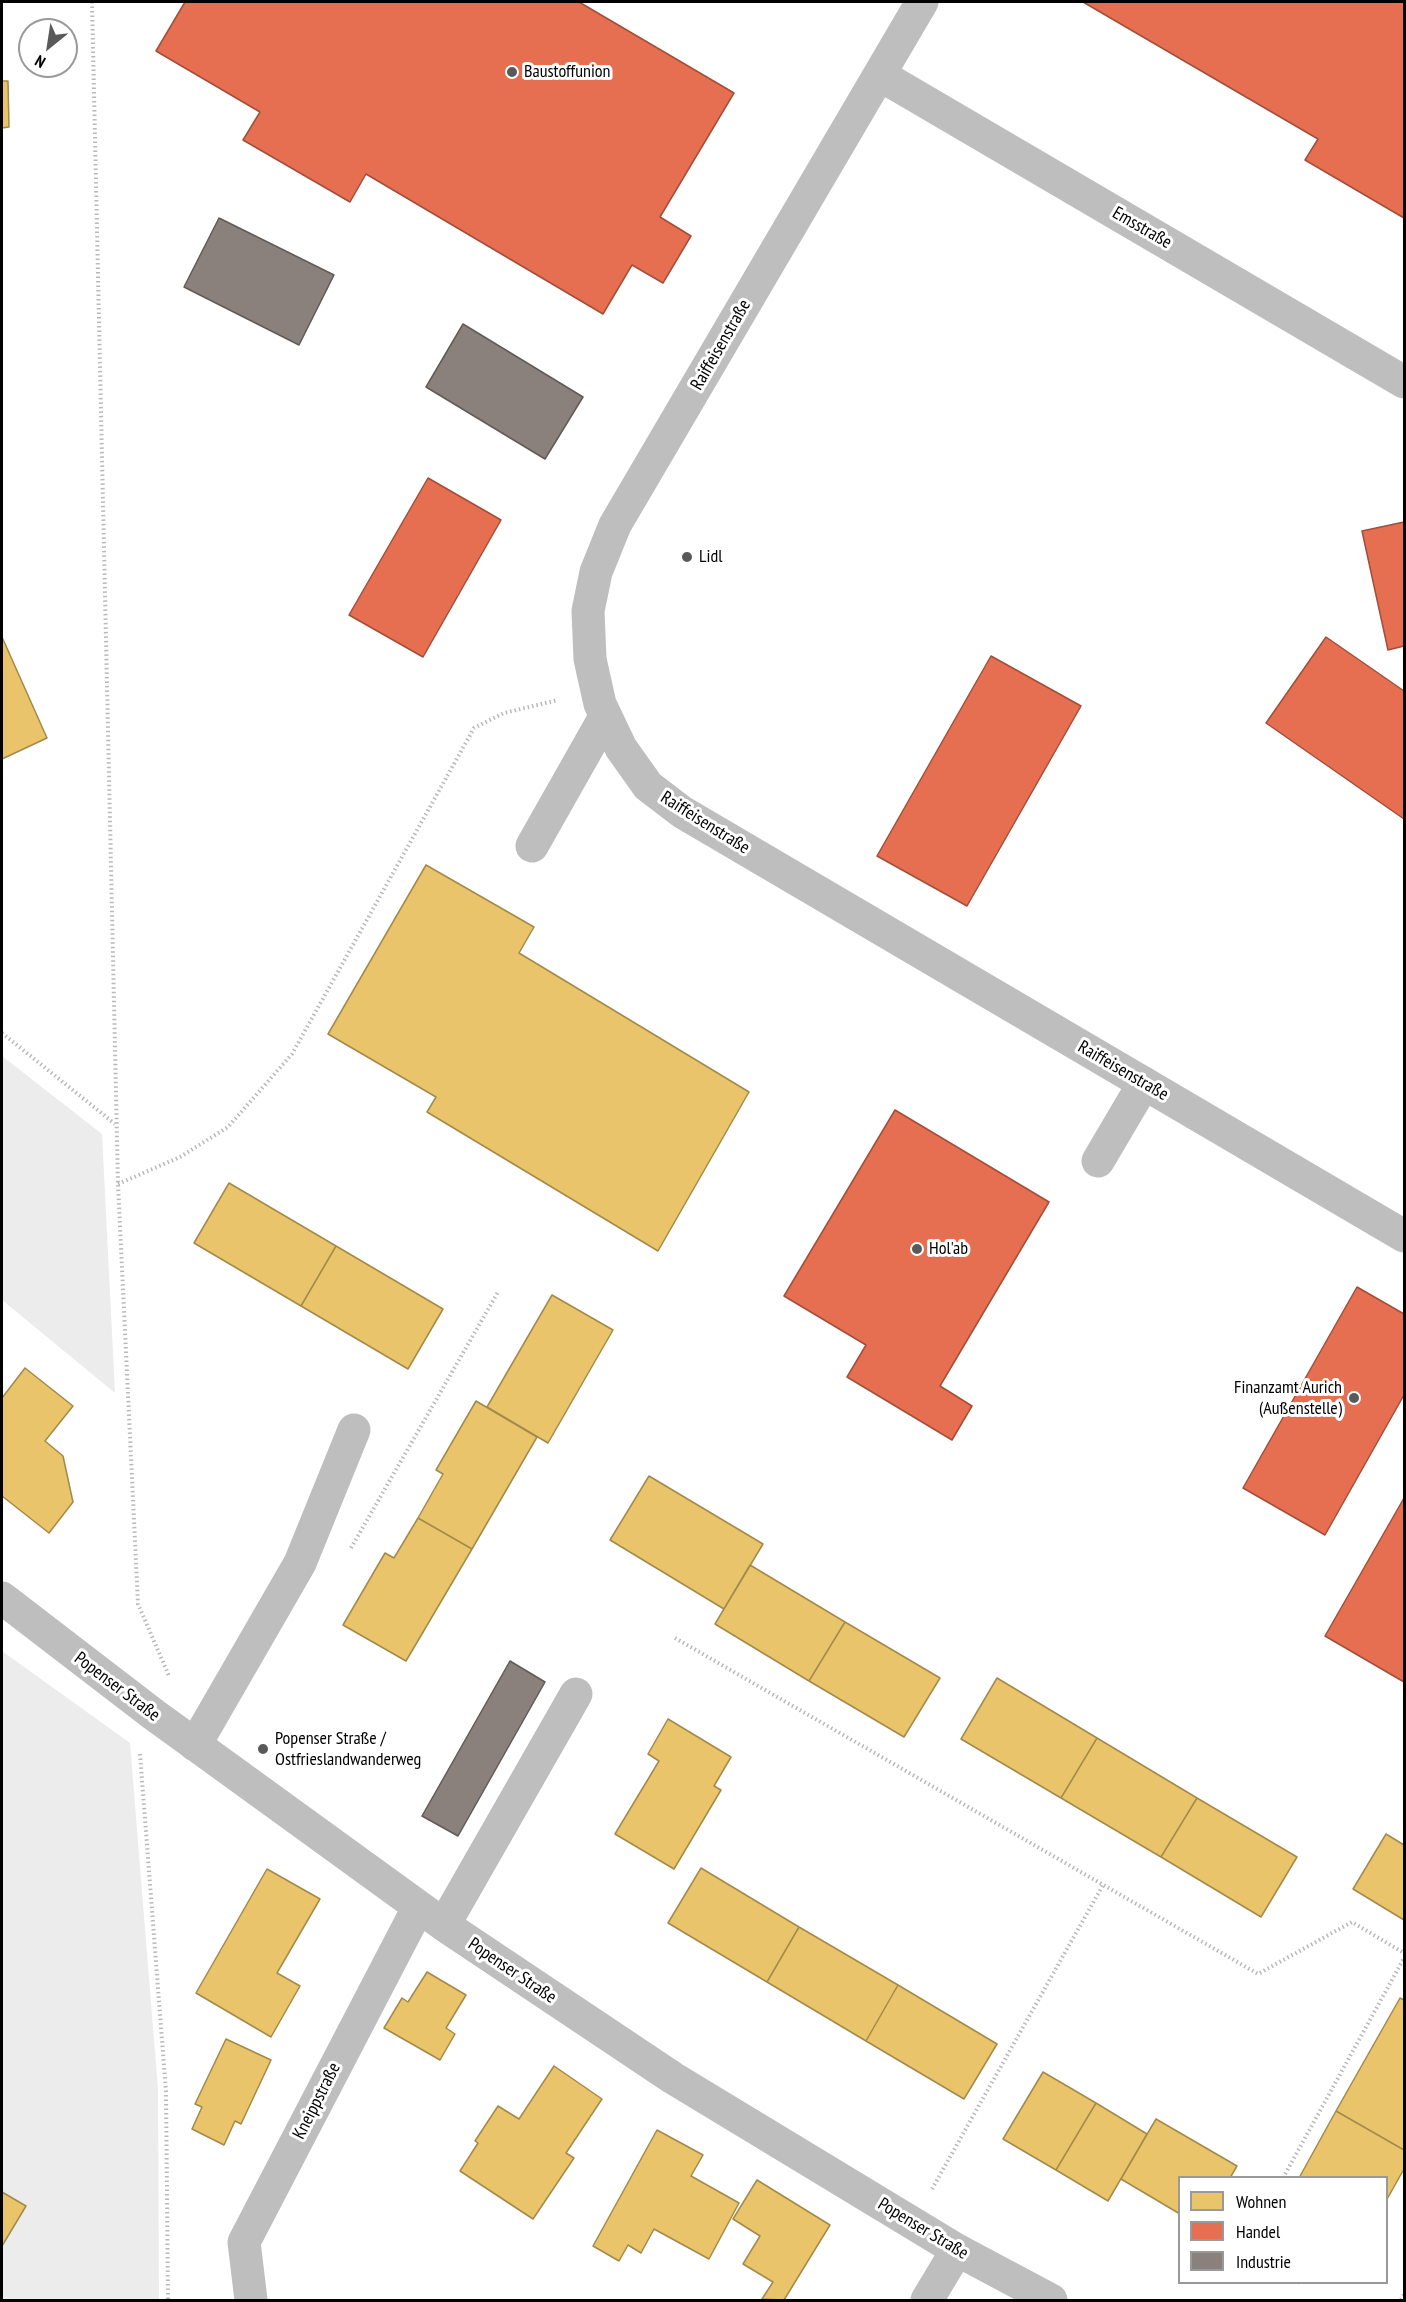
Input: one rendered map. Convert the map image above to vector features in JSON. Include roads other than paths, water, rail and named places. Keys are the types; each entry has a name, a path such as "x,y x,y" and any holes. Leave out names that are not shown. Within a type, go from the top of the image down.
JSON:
{"street":[{"name":"Raiffeisenstraße","path":"922,2 615,525 596,572 588,611 590,659 601,704 621,748 648,786 682,812 1404,1236"},
{"name":"Emsstraße","path":"880,75 1404,382"},
{"path":"532,846 601,704"},
{"path":"1098,1161 1144,1083"},
{"path":"195,1745 300,1563 354,1430"},
{"name":"Popenser Straße","path":"2,1598 153,1714 431,1917 673,2078 957,2250 1051,2301"},
{"name":"Kneippstraße","path":"251,2301 244,2242 431,1917 576,1694"},
{"path":"927,2301 957,2250"}],"place":[{"name":"Baustoffunion","path":"512,72"},
{"name":"Lidl","path":"687,557"},
{"name":"Hol'ab","path":"917,1249"},
{"name":"Finanzamt Aurich (Außenstelle)","path":"1354,1398"},
{"name":"Popenser Straße / Ostfrieslandwanderweg","path":"263,1749"}]}
